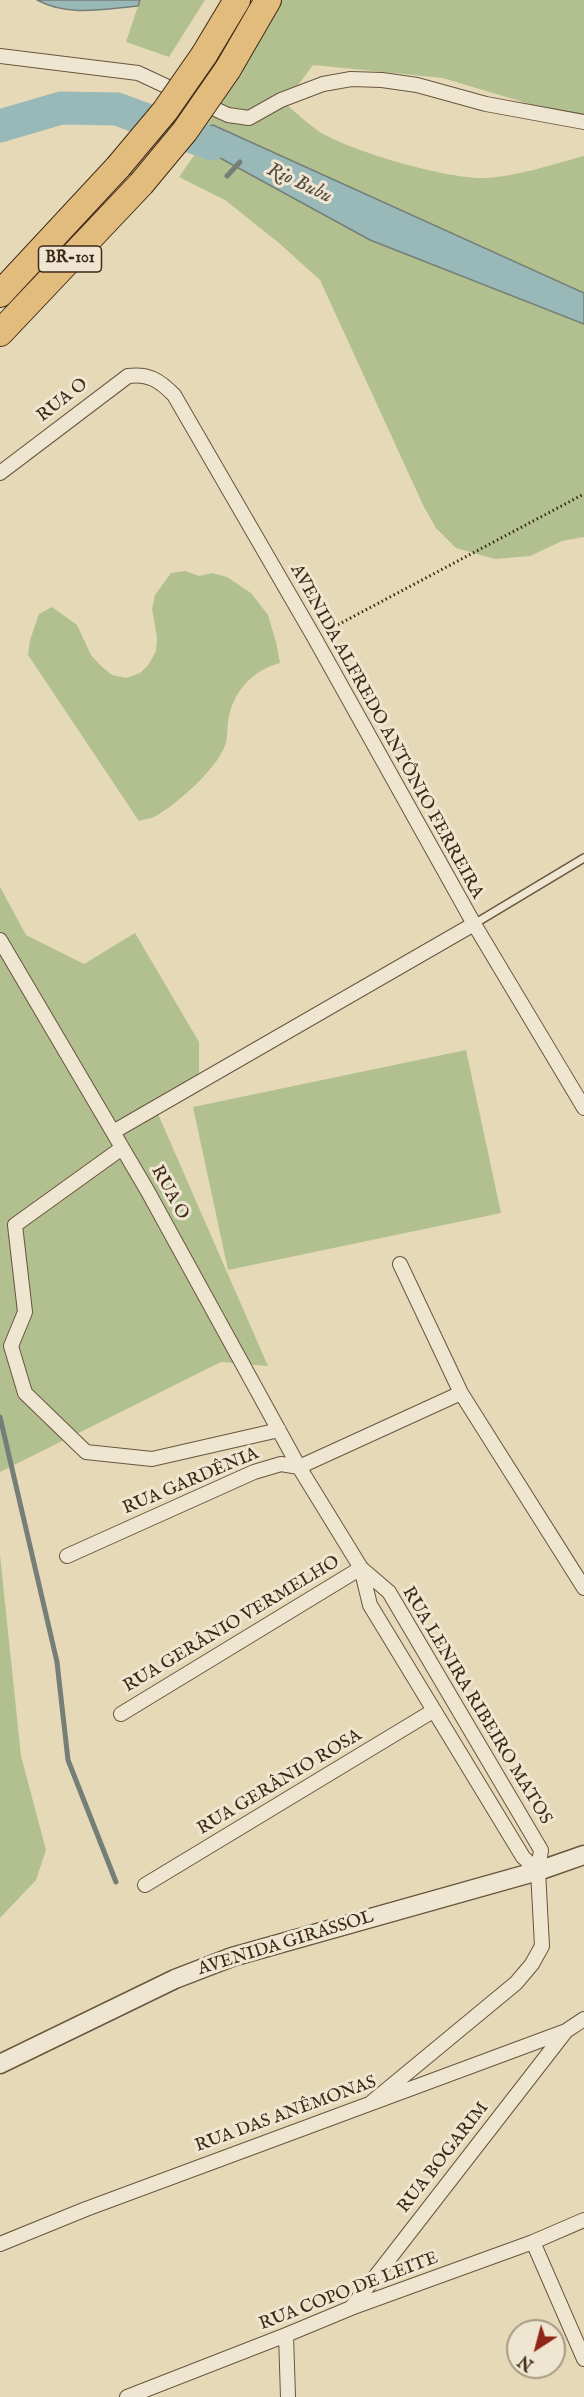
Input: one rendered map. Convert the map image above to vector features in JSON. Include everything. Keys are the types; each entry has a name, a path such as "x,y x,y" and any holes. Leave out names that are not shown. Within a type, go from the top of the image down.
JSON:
{"highway":[{"name":"BR-101","path":"0,294 118,167 165,111 204,55 237,0"},
{"name":"BR-101","path":"0,333 141,184 185,131 228,69 268,0"}],"street":[{"path":"0,56 138,73 228,115 240,118 249,118 281,100 322,84 351,79 382,80 417,85 486,104 584,122"},
{"name":"RUA O","path":"0,472 119,381 128,376 140,374 154,378"},
{"name":"AVENIDA ALFREDO ANTÔNIO FERREIRA","path":"154,378 174,395 314,637 474,924 584,1108"},
{"path":"113,1132 474,924"},
{"name":"RUA O","path":"0,940 123,1149 299,1467"},
{"path":"123,1149 15,1225 25,1312 11,1346 25,1393 86,1452 152,1459 279,1430"},
{"path":"400,1264 461,1393 584,1588"},
{"name":"RUA GARDÊNIA","path":"67,1556 254,1472 281,1464 299,1467 461,1393"},
{"name":"RUA LENIRA RIBEIRO MATOS","path":"299,1467 361,1568 389,1592 542,1850 538,1871 543,1946 532,1964 516,1983 372,2102"},
{"name":"RUA LENIRA RIBEIRO MATOS","path":"361,1568 370,1605 523,1857 538,1871"},
{"name":"RUA GERÂNIO VERMELHO","path":"121,1714 361,1568"},
{"name":"RUA GERÂNIO ROSA","path":"145,1885 433,1711"},
{"name":"AVENIDA GIRASSOL","path":"0,2064 175,1978 232,1957 538,1871 584,1855"},
{"name":"RUA DAS ANÊMONAS","path":"0,2244 97,2205 566,2031 584,2019"},
{"name":"RUA BOGARIM","path":"351,2308 566,2031"},
{"name":"RUA COPO DE LEITE","path":"127,2397 286,2336 351,2308 533,2242 584,2220"},
{"path":"533,2242 584,2359"},
{"path":"286,2336 288,2397"}],"lane":[{"path":"474,924 584,858"}],"path":[{"path":"314,637 584,494"}],"green space":[{"path":"140,0 205,0 169,57 126,42"},
{"path":"279,0 584,0 584,115 536,106 443,78 313,65 285,103 317,130 332,138 374,155 447,174 496,177 534,170 584,156 584,293 213,126 193,132"},
{"path":"200,147 370,240 584,324 584,537 562,541 530,556 495,559 456,548 436,528 424,507 320,280 279,243 225,200 179,177"},
{"path":"185,571 199,576 212,573 227,577 251,593 268,615 280,663 260,671 239,692 230,711 224,748 213,766 165,811 139,821 28,655 30,640 39,614 52,607 77,625 91,655 112,675 126,678 140,673 149,664 156,651 157,637 152,609 155,595 171,573"},
{"path":"0,887 26,935 84,964 135,933 199,1042 199,1092 158,1114 268,1366 221,1362 0,1472"},
{"path":"466,1050 501,1213 228,1270 193,1107"},
{"path":"0,1555 21,1756 46,1850 36,1880 0,1918"}],"water":[{"path":"37,0 140,0 138,6 74,10 62,9"},
{"path":"213,125 584,293 584,324 370,240 200,147 193,132"}],"waterway":[{"name":"Rio Bubu","path":"0,126 61,108 117,109 212,144"},
{"path":"227,176 240,162"},
{"path":"0,1417 57,1662 68,1760 116,1882"}]}
